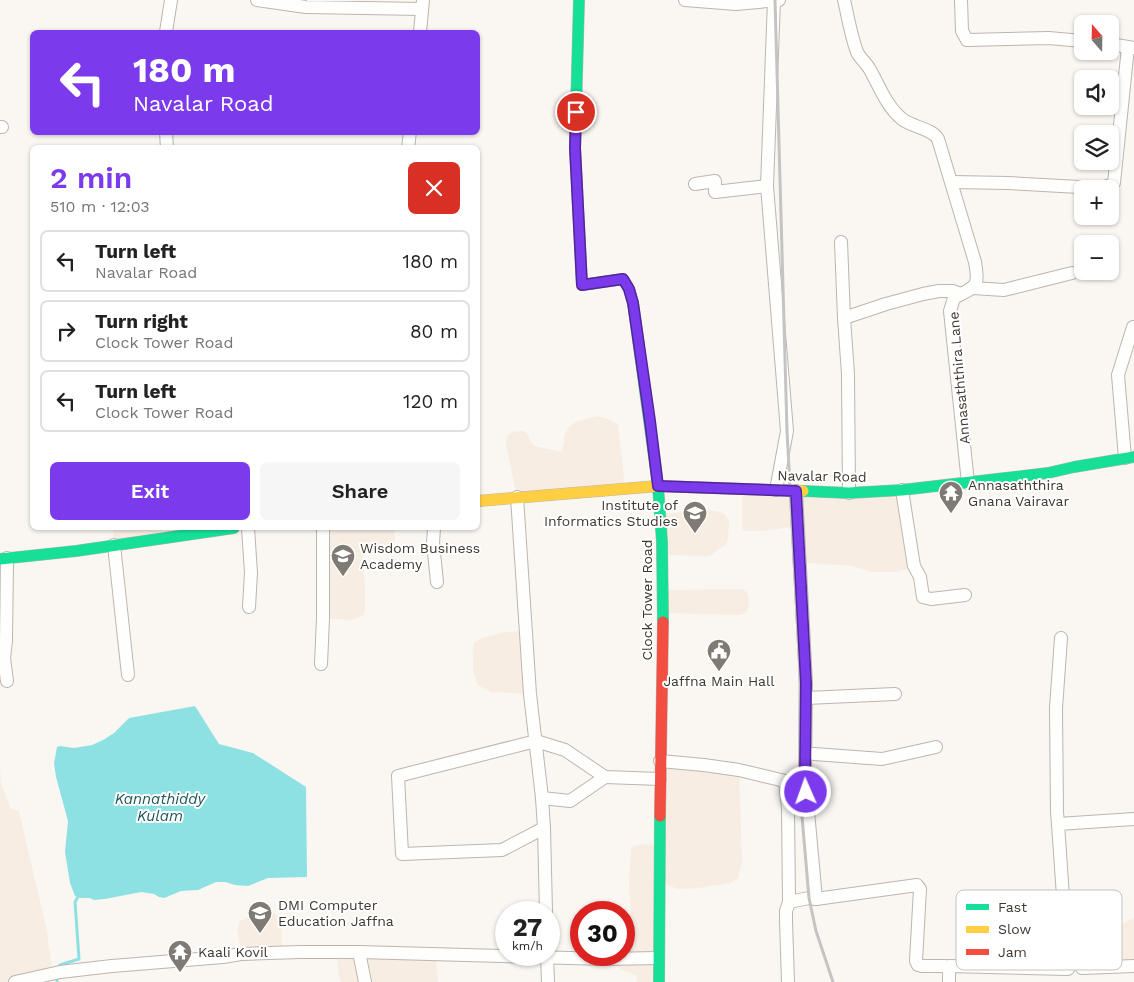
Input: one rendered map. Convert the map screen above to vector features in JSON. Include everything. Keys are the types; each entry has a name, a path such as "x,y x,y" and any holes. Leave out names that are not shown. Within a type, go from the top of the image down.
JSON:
{"street":[{"path":"166,30 172,0"},
{"path":"258,0 306,7 422,4 420,30"},
{"name":"Clock Tower Road","path":"580,0 575,148 582,285 623,279 629,289 633,303 658,486 662,542 663,613 659,982"},
{"path":"684,0 736,4 776,0 767,186 788,431 776,490"},
{"name":"Annasaththira Lane","path":"844,0 852,38 858,55 868,66 879,90 895,112 909,124 936,135 975,262 978,275 977,282 967,291 954,298 950,311 968,483"},
{"path":"961,0 962,31 967,40 1049,38 1074,40"},
{"path":"952,182 1097,188 1107,187 1114,183 1131,47"},
{"path":"695,184 715,181 715,192 767,186"},
{"path":"841,242 848,374 849,493"},
{"path":"844,318 923,294 939,291 1004,290 1072,273"},
{"path":"1130,458 1118,375 1133,327"},
{"name":"Navalar Road","path":"480,502 658,486 849,493 902,490 1048,473 1130,458"},
{"path":"902,490 914,566 920,577 923,597 931,599 965,595"},
{"path":"796,491 806,698 805,779 816,899"},
{"path":"517,498 530,694 542,798 546,901"},
{"path":"7,681 4,658 6,641 4,558 76,551 171,537 198,530"},
{"path":"248,530 251,572 249,607"},
{"path":"321,664 323,530"},
{"path":"434,530 433,543 437,582"},
{"path":"114,545 128,675"},
{"path":"1060,638 1056,708 1057,804 1063,890"},
{"path":"806,698 895,694"},
{"path":"544,828 502,850 402,854 398,776 536,741 565,750 605,777 660,779"},
{"path":"814,754 882,759 936,747"},
{"path":"660,761 739,770 785,781 800,793 807,804"},
{"path":"542,798 570,800 605,777"},
{"path":"785,781 788,808 789,902 786,911 788,982"},
{"path":"1058,824 1134,819"},
{"path":"789,902 917,884 920,889 916,961 918,965 922,966 945,966"},
{"path":"15,982 60,972 241,954 360,952 495,955"},
{"path":"360,952 365,982"},
{"path":"560,957 605,959 658,958"},
{"path":"547,966 548,982"},
{"path":"949,982 949,966 956,966"}],"shaded area":[{"path":"597,416 618,424 625,489 517,497 507,450 506,441 508,435 512,432 523,431 527,433 534,446 562,452 568,428 575,422"},
{"path":"742,489 902,490 910,568 897,572 871,572 853,566 794,562 792,527 762,531 744,531 742,529"},
{"name":"Institute of Informatics Studies","path":"709,510 723,513 729,521 726,545 709,556 663,555 660,514"},
{"path":"113,530 171,530 171,537 114,545"},
{"name":"Wisdom Business Academy","path":"323,530 394,530 393,548 367,554 362,558 365,586 364,615 348,620 323,618"},
{"path":"742,589 747,592 749,602 747,612 740,615 663,613 663,590"},
{"path":"526,631 530,694 492,693 478,685 473,671 474,643 482,638 505,632"},
{"path":"692,764 739,770 742,862 738,878 730,883 678,889 663,883 664,769"},
{"path":"0,770 2,786 11,809 19,811 46,927 53,974 15,982 0,982"},
{"path":"646,844 659,846 659,982 637,982 636,975 619,967 635,966 635,901 630,901 629,883 631,849 634,846"},
{"name":"DMI Computer Education Jaffna","path":"268,912 276,914 282,923 282,952 241,954 237,928 240,921 249,916"},
{"path":"1134,918 1134,966 1122,967 1122,926 1124,923"},
{"path":"337,951 436,955 438,982 341,982 338,972"}],"water":[{"name":"Kannathiddy Kulam","path":"195,706 219,744 253,753 306,787 307,877 268,878 248,886 216,882 198,890 181,891 164,898 141,892 94,900 75,896 70,883 65,852 68,821 54,763 57,747 74,748 92,745 114,733 129,718"}],"waterway":[{"path":"58,968 60,965 79,959 75,902 79,895"},
{"path":"57,977 57,982"}],"railway":[{"path":"775,0 787,431 800,672 800,793 809,898 816,931 833,982"}],"traffic: fast":[{"path":"579,0 575,148 582,285 623,279 629,289 633,303 658,486 662,542 663,622"},
{"path":"803,491 849,493 902,490 1048,473 1134,457"},
{"path":"0,559 76,551 220,530"},
{"path":"659,982 660,816"}],"traffic: slow":[{"path":"480,501 658,486 803,491"}],"traffic: jam":[{"path":"660,816 663,622"}],"place":[{"name":"Annasaththira Gnana Vairavar","path":"951,514"},
{"name":"Institute of Informatics Studies","path":"695,534"},
{"name":"Wisdom Business Academy","path":"343,577"},
{"name":"Jaffna Main Hall","path":"719,672"},
{"name":"DMI Computer Education Jaffna","path":"260,934"},
{"name":"Kaali Kovil","path":"180,973"}],"route":[{"path":"576,112 575,148 582,285 623,279 629,289 633,303 658,486 796,491 806,683 806,792"}]}
